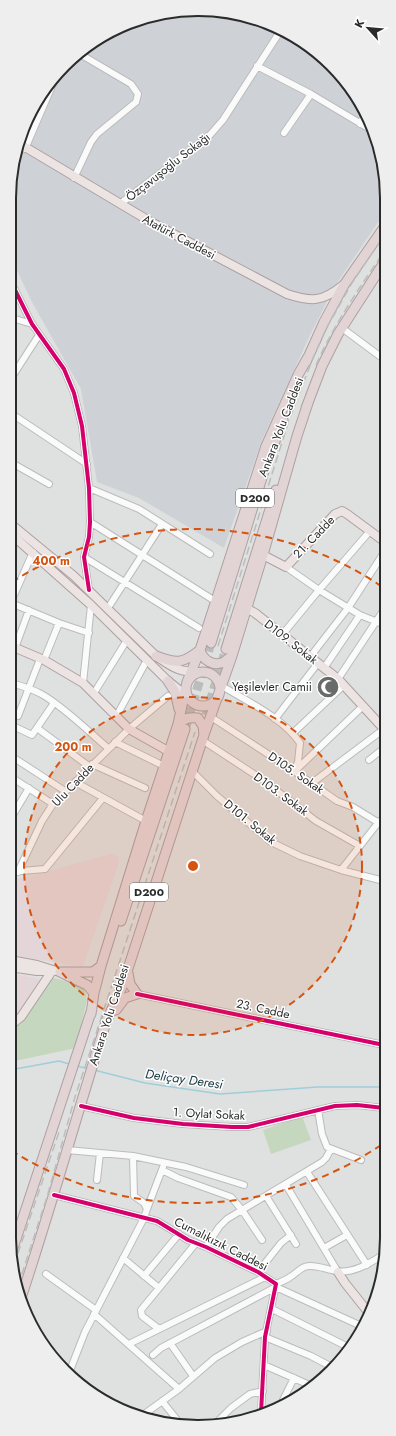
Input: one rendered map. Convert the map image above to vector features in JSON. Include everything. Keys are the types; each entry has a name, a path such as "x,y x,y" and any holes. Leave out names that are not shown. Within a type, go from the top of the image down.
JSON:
{"highway":[{"name":"Ankara Yolu Caddesi","path":"211,643 265,468 308,356 344,285 380,233"},
{"name":"Ankara Yolu Caddesi","path":"229,652 288,454 322,366 342,328 380,269"},
{"path":"180,713 186,695 187,682 196,672 200,650 215,601 266,446 308,356"},
{"path":"200,650 202,656 215,664 224,662 229,652 246,608 263,555 308,403"},
{"path":"156,656 173,662 179,662 185,661 200,650"},
{"path":"106,1022 122,987 202,736 221,690 229,652"},
{"path":"186,695 195,704 205,706 214,702 221,690 218,679 210,673 196,672"},
{"path":"168,681 175,692 182,726"},
{"path":"91,1014 94,993 101,966 168,751 182,726 184,719 190,717 198,718 203,726 202,736"},
{"name":"Ankara Yolu Caddesi","path":"16,1239 81,1045 182,726"},
{"name":"Ankara Yolu Caddesi","path":"24,1290 54,1195 97,1049 202,736"},
{"path":"56,971 93,972 101,966"},
{"path":"97,1049 109,1030 116,1009 121,1002 126,998 137,994 130,984 128,969"},
{"path":"56,971 87,984 94,993"}],"main road":[{"name":"Atatürk Caddesi","path":"23,147 151,222 287,294 301,299 318,299 332,295 344,285"},
{"name":"21. Cadde","path":"263,555 286,567 335,514 342,511 380,538"},
{"path":"16,528 89,590 156,656 171,666 184,672 196,672"},
{"path":"16,538 91,605 168,681 186,695"},
{"name":"D109. Sokak","path":"246,608 255,613 341,682 380,725"},
{"path":"16,648 42,660 83,683 129,729 168,751"},
{"path":"16,961 37,965 56,971"},
{"path":"16,968 37,971 56,971"},
{"path":"16,1021 21,1017 56,971"},
{"path":"338,1272 366,1309"}],"street":[{"name":"Özçavuşoğlu Sokağı","path":"120,204 209,136 223,120 277,35"},
{"path":"74,178 91,142 97,134 136,102 138,94 131,84 84,56"},
{"path":"258,66 311,94 366,127"},
{"path":"284,133 311,94"},
{"path":"28,135 44,101"},
{"path":"360,124 362,120"},
{"path":"16,292 32,324 64,369 74,393 82,426 89,488 89,537 84,556 89,590"},
{"path":"16,319 32,324"},
{"path":"342,328 380,356"},
{"path":"16,371 39,335"},
{"path":"16,417 86,464"},
{"path":"16,465 49,484"},
{"path":"89,488 139,509 210,554"},
{"path":"90,522 215,601"},
{"path":"108,608 162,524"},
{"path":"282,635 370,531"},
{"path":"16,591 33,552"},
{"path":"84,556 199,628"},
{"path":"310,657 348,608 380,559"},
{"path":"286,567 348,608 380,623"},
{"path":"16,604 89,634"},
{"path":"83,683 91,605"},
{"path":"16,640 29,610"},
{"path":"275,719 360,615"},
{"path":"294,734 341,682 380,616"},
{"path":"18,716 59,623"},
{"path":"94,693 127,640"},
{"path":"116,717 147,660"},
{"path":"16,685 42,695 54,703 108,748"},
{"path":"221,690 275,719 294,734 300,743 298,762 294,771"},
{"name":"Ulu Cadde","path":"18,872 42,822 53,804 108,748 168,696"},
{"path":"16,727 32,735 54,703"},
{"path":"294,771 363,706"},
{"name":"D105. Sokak","path":"211,717 337,801 353,807 378,823"},
{"path":"37,728 91,766 145,788"},
{"path":"312,784 380,732"},
{"name":"D103. Sokak","path":"202,736 316,821 360,846"},
{"path":"115,742 164,766"},
{"path":"369,760 380,751"},
{"path":"16,759 65,791"},
{"name":"D101. Sokak","path":"192,771 217,796 271,842 300,856 341,870 380,880"},
{"path":"16,780 53,804"},
{"path":"75,782 146,821"},
{"path":"16,810 29,788"},
{"path":"18,872 45,869 103,798"},
{"path":"341,870 378,823"},
{"name":"23. Cadde","path":"137,994 380,1044"},
{"name":"1. Oylat Sokak","path":"81,1106 134,1118 183,1124 232,1127 248,1127 335,1106 380,1108"},
{"path":"318,1110 324,1142 327,1147 361,1160"},
{"path":"206,1247 218,1227 227,1218 307,1172 326,1158 331,1149"},
{"path":"67,1150 133,1156 186,1167 244,1185"},
{"path":"96,1180 100,1153"},
{"path":"133,1156 134,1196 144,1203 147,1208"},
{"path":"71,1369 85,1332 144,1218 165,1163"},
{"path":"162,1170 178,1178 231,1197 242,1210 262,1240"},
{"path":"307,1172 367,1265"},
{"path":"286,1185 338,1272"},
{"name":"Cumalıkızık Caddesi","path":"54,1195 157,1221 196,1243 258,1272 276,1286 359,1323"},
{"path":"266,1196 296,1244"},
{"path":"144,1276 179,1234"},
{"path":"258,1272 281,1243 291,1235"},
{"path":"324,1248 347,1235"},
{"path":"159,1329 142,1316 141,1310 196,1243"},
{"path":"122,1258 159,1288"},
{"path":"153,1355 161,1348 276,1286 302,1268 309,1265 338,1272 367,1265 379,1258"},
{"path":"46,1274 95,1312 179,1388"},
{"path":"129,1344 265,1277"},
{"path":"263,1408 266,1334 276,1286"},
{"path":"272,1309 345,1345"},
{"path":"146,1412 215,1358 242,1342 266,1334 329,1365"},
{"path":"170,1343 193,1376"},
{"path":"264,1365 307,1384"},
{"path":"284,1398 294,1378"},
{"path":"221,1418 231,1408 250,1394 263,1391"},
{"path":"162,1401 176,1418"}],"shaded area":[{"path":"186,16 210,16 234,19 268,30 289,40 309,54 335,78 356,107 366,128 377,162 380,186 380,219 335,286 311,333 262,440 224,548 139,498 97,482 81,389 32,302 16,268 16,186 22,151 30,128 40,107 54,87 78,61 107,40 128,30 162,19"},
{"path":"111,854 119,857 119,862 83,966 16,956 16,878 24,878"},
{"path":"16,974 40,979 16,1017"}],"green space":[{"path":"54,978 83,986 87,1000 76,1048 16,1061 16,1027 21,1024 47,982"},
{"path":"302,1116 311,1140 271,1154 263,1130"}],"waterway":[{"name":"Deliçay Deresi","path":"16,1069 59,1061 69,1064"},
{"name":"Deliçay Deresi","path":"77,1066 89,1069"},
{"name":"Deliçay Deresi","path":"94,1070 145,1083 220,1094 318,1087 380,1087"}],"tunnel":[{"path":"185,729 211,643"},
{"path":"202,728 226,649"}],"railway":[{"path":"218,646 289,420 313,358 326,329 352,283 380,241"},
{"path":"316,365 339,320 380,258"},
{"path":"20,1279 47,1197 75,1097 195,732"},
{"path":"17,1256 60,1129"}],"cycle path":[{"path":"16,292 32,324 64,369 74,393 82,426 89,488 89,537 84,557 89,590"},
{"path":"137,994 380,1044"},
{"path":"81,1106 134,1118 183,1124 232,1127 248,1127 335,1106 357,1105 380,1108"},
{"path":"54,1195 157,1221 188,1240 258,1272 276,1284 265,1337 261,1408"}],"place":[{"name":"Yeşilevler Camii","path":"328,687"}]}
